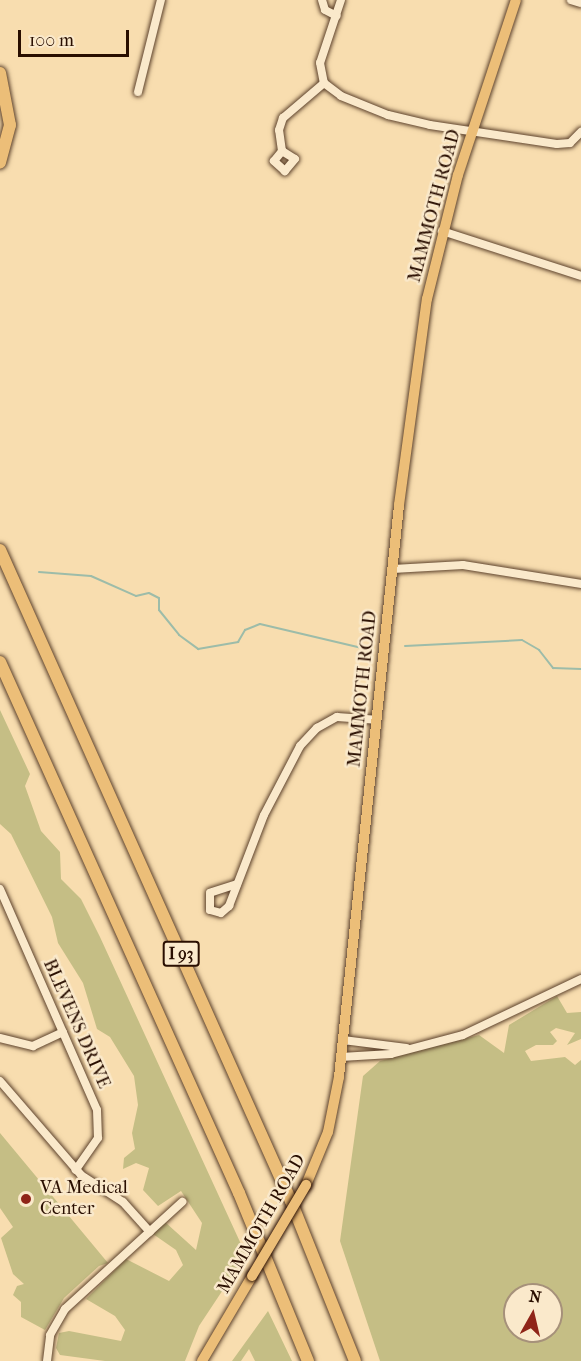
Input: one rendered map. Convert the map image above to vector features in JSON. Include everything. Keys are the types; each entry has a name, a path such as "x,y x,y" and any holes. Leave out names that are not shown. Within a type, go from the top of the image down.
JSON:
{"highway":[{"path":"0,73 10,125 0,163"},
{"name":"I 93","path":"1,550 272,1159 355,1361"},
{"name":"I 93","path":"0,662 248,1214 308,1361"}],"main road":[{"name":"MAMMOTH ROAD","path":"202,1361 306,1185 328,1132 343,1040 414,379 442,231 472,131 516,0"}],"street":[{"path":"138,92 161,0"},
{"path":"322,0 325,10 337,16"},
{"path":"324,83 320,63 341,0"},
{"path":"571,0 581,3"},
{"path":"324,83 388,116 556,144 570,143 581,132"},
{"path":"282,151 279,130 286,113 324,83"},
{"path":"442,231 581,276"},
{"path":"393,569 463,565 581,584"},
{"path":"237,884 264,815 300,746 317,728 337,717 376,720"},
{"name":"BLEVENS DRIVE","path":"0,889 63,1032 100,1124 95,1144 76,1170"},
{"path":"341,1057 391,1054 490,1025 581,979"},
{"path":"0,1041 33,1046 63,1032"},
{"path":"343,1040 376,1047 417,1047"},
{"path":"0,1081 76,1170 96,1188 123,1202 150,1232"},
{"path":"47,1361 50,1335 65,1309 182,1203"}],"shaded area":[{"path":"0,710 30,774 25,786 41,831 60,852 61,879 81,899 100,937 246,1255 199,1326 185,1361 105,1361 60,1355 56,1348 59,1333 69,1331 121,1341 125,1330 115,1316 86,1299 126,1259 169,1281 183,1265 176,1250 153,1234 165,1222 196,1250 202,1223 181,1191 158,1206 143,1190 149,1168 136,1163 123,1169 124,1158 135,1149 132,1133 138,1105 134,1076 110,1037 97,1029 83,983 58,943 52,917 11,834 0,824"},
{"path":"557,996 567,1013 581,1012 581,1039 567,1045 575,1033 556,1028 550,1032 557,1041 553,1045 536,1045 525,1051 531,1061 565,1057 575,1065 581,1060 581,1361 380,1361 340,1241 363,1076 380,1061 479,1035 504,1053 509,1025"},
{"name":"VA Medical Center","path":"0,1133 108,1263 99,1266 64,1298 45,1330 21,1317 21,1302 13,1295 17,1286 24,1284 13,1274 1,1238 13,1227 0,1208"},
{"path":"268,1311 292,1361 255,1361 249,1349 241,1361 232,1361"}],"waterway":[{"path":"39,572 91,576 136,596 149,593 159,598 159,610 179,635 198,649 238,642 245,630 260,624 366,649"},
{"path":"405,646 522,640 539,650 553,668 581,669"}],"place":[{"name":"VA Medical Center","path":"26,1199"}]}
